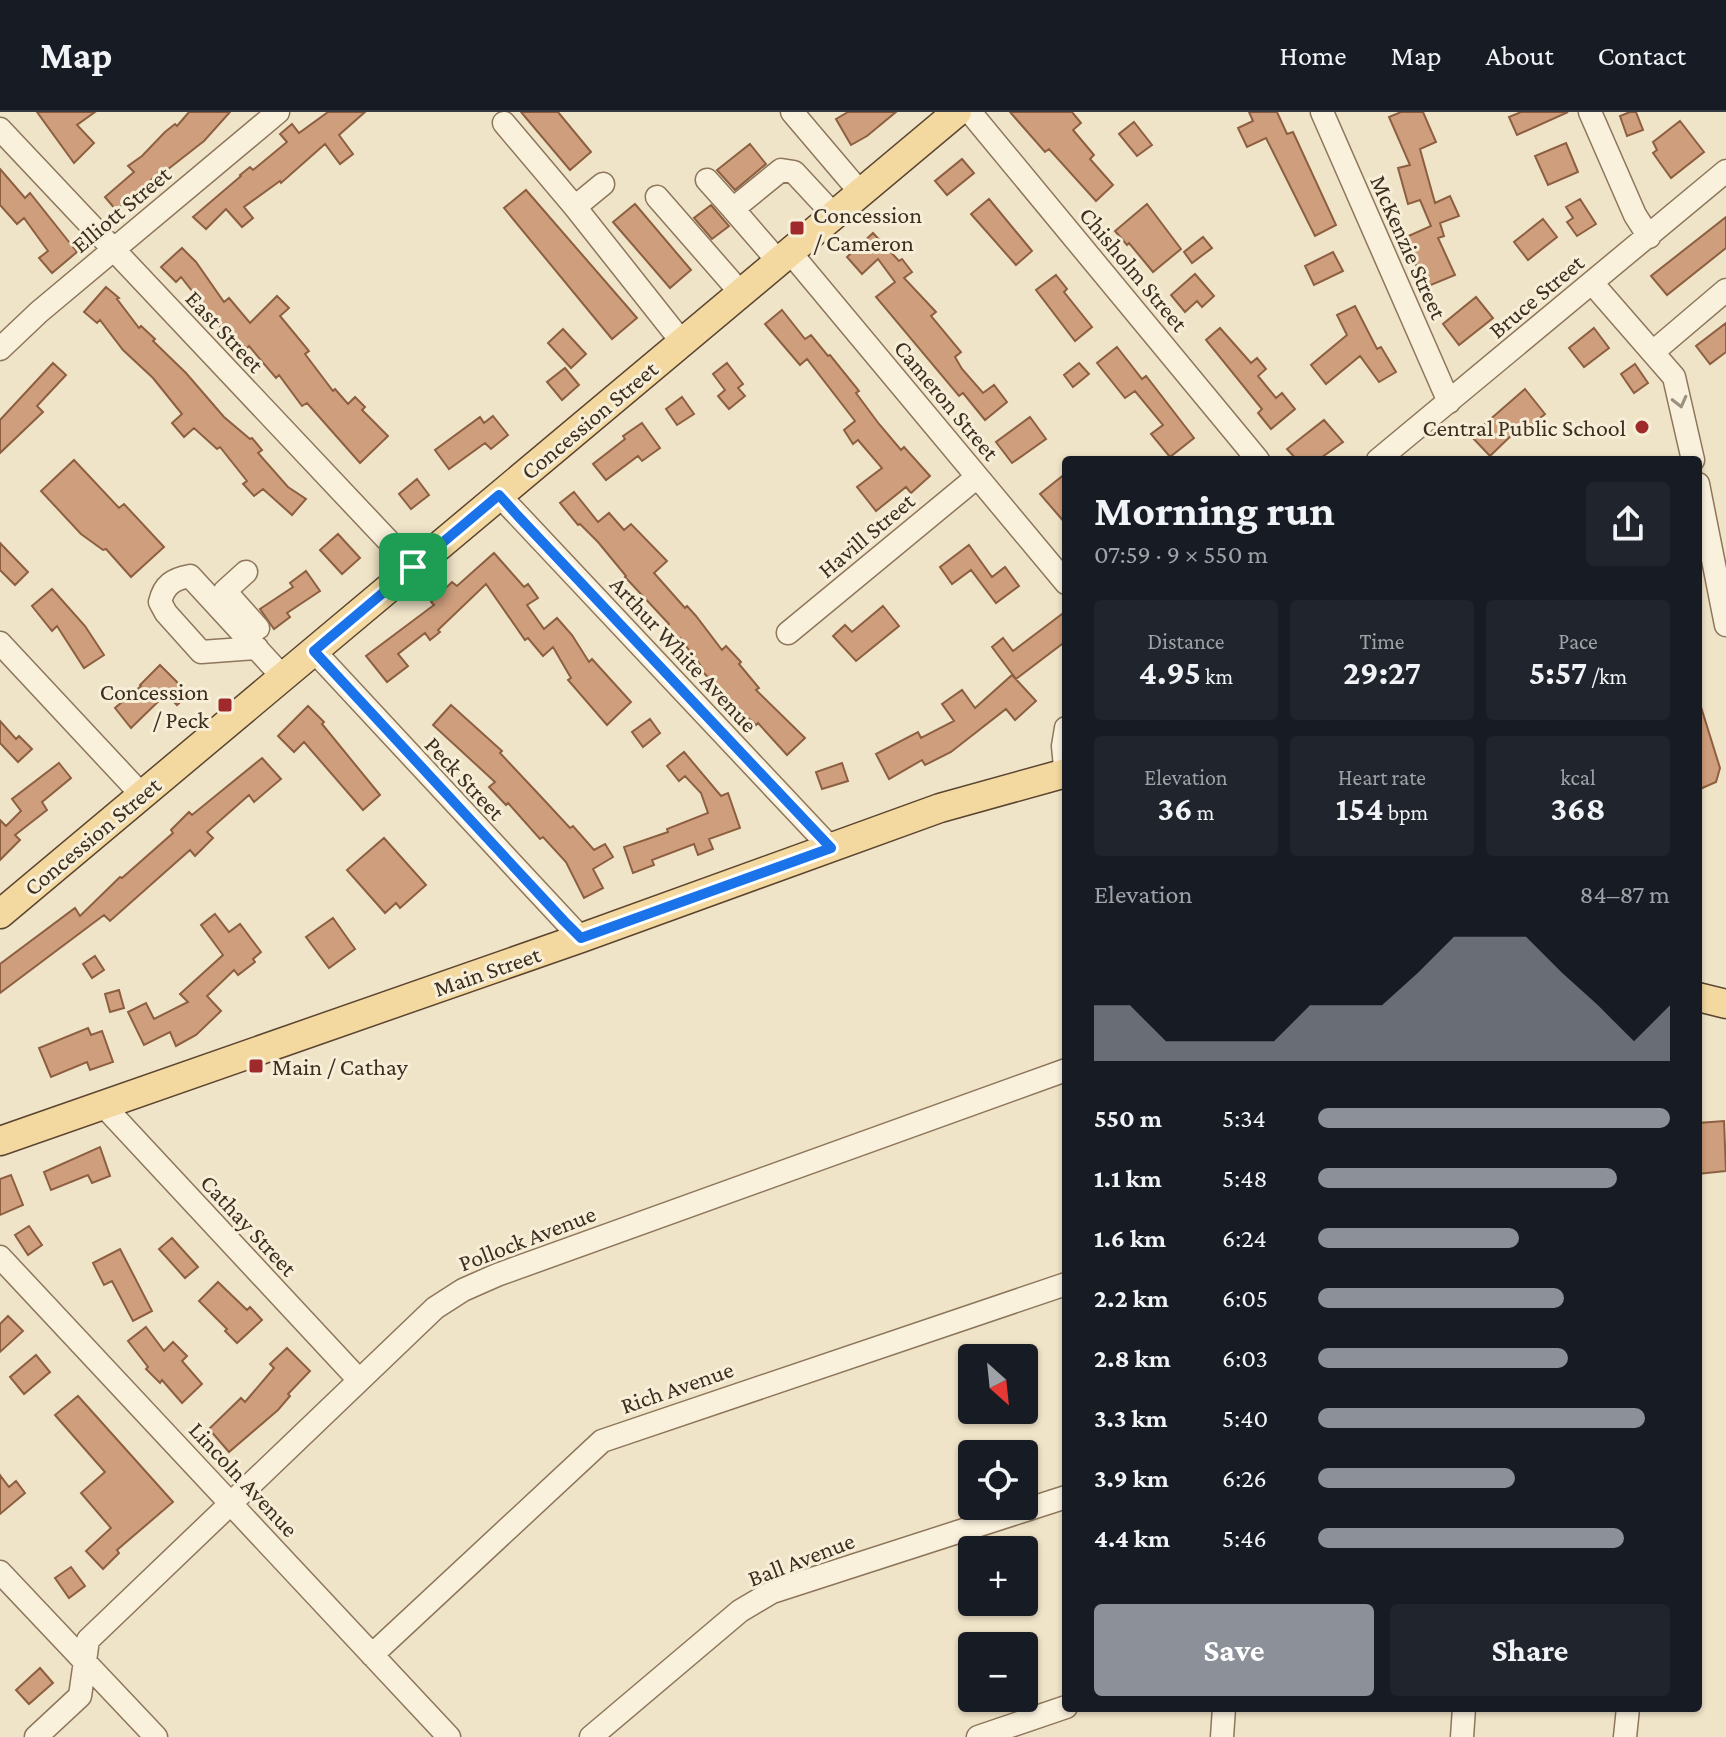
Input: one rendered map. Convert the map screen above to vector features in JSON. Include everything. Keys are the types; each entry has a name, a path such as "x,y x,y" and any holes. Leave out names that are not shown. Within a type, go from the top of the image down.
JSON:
{"main road":[{"name":"Concession Street","path":"0,914 957,112"},
{"name":"Main Street","path":"0,1141 965,800 1062,775"},
{"path":"1702,998 1726,1004"}],"street":[{"path":"792,112 860,192"},
{"name":"Chisholm Street","path":"970,112 1255,456"},
{"name":"McKenzie Street","path":"1322,112 1449,402"},
{"path":"1590,112 1635,215 1649,237"},
{"name":"Elliott Street","path":"0,349 275,113"},
{"path":"504,123 682,342"},
{"name":"East Street","path":"0,129 413,567"},
{"path":"733,209 781,170 794,172 833,214"},
{"name":"Bruce Street","path":"1383,456 1726,171"},
{"name":"Cameron Street","path":"707,180 783,256 1062,578"},
{"path":"575,207 603,184"},
{"path":"657,197 740,292"},
{"path":"1593,284 1674,377 1692,456"},
{"path":"1653,352 1726,290"},
{"name":"Havill Street","path":"788,633 977,477"},
{"name":"Arthur White Avenue","path":"499,495 831,848"},
{"path":"1702,504 1726,625"},
{"path":"246,572 225,591 297,665"},
{"path":"0,643 141,794"},
{"path":"257,648 297,665"},
{"name":"Peck Street","path":"297,665 581,938"},
{"name":"Pollock Avenue","path":"36,1737 80,1696 88,1640 435,1308 463,1290 497,1275 1062,1071"},
{"name":"Cathay Street","path":"103,1105 359,1380"},
{"name":"Lincoln Avenue","path":"0,1257 449,1737"},
{"name":"Rich Avenue","path":"372,1655 602,1441 1062,1285"},
{"name":"Ball Avenue","path":"591,1737 740,1611 772,1592 1062,1498"},
{"path":"0,1572 156,1737"},
{"path":"978,1737 1062,1708"},
{"path":"1222,1737 1224,1712"},
{"path":"1462,1737 1464,1712"},
{"path":"1625,1737 1628,1712"}],"building":[{"path":"37,112 95,112 77,125 94,143 74,163"},
{"path":"189,112 230,112 204,141 167,170 165,168 116,210 105,197 134,172 128,166 165,132 175,124 177,126"},
{"path":"328,112 365,112 339,135 353,154 340,164 325,144 281,183 244,207 253,218 242,227 226,209 206,229 193,217 250,167 253,170 287,142 280,134 292,124 299,133"},
{"path":"521,112 558,112 591,152 570,170"},
{"path":"848,112 896,112 851,145 836,119"},
{"path":"1010,112 1072,112 1081,123 1073,130 1094,155 1090,159 1113,185 1096,201 1049,149 1045,152"},
{"path":"1249,112 1277,112 1287,134 1293,132 1336,225 1315,236 1266,138 1247,147 1238,128 1253,121"},
{"path":"1401,112 1423,112 1436,142 1420,149 1435,203 1450,196 1459,216 1440,223 1444,236 1438,238 1455,275 1426,287 1404,238 1431,226 1420,200 1408,204 1398,168 1410,165 1389,117"},
{"path":"1521,112 1568,112 1517,135 1509,117"},
{"path":"1636,112 1643,130 1627,136 1620,116"},
{"path":"1680,121 1704,152 1671,178 1653,153 1657,150 1653,142"},
{"path":"1134,122 1152,145 1137,156 1119,134"},
{"path":"1566,143 1578,172 1548,185 1535,156"},
{"path":"750,144 766,164 735,190 717,170"},
{"path":"962,159 974,173 947,195 935,181"},
{"path":"0,169 25,198 30,193 77,252 52,273 39,258 48,251 24,218 17,224 0,205"},
{"path":"526,190 637,318 612,339 504,208"},
{"path":"989,199 1032,251 1016,265 971,214"},
{"path":"1580,199 1596,224 1577,236 1567,222 1573,218 1566,207"},
{"path":"635,204 691,270 670,288 613,222"},
{"path":"1147,204 1181,249 1153,272 1115,231"},
{"path":"711,205 729,226 712,239 694,218"},
{"path":"1726,217 1726,248 1667,295 1651,276"},
{"path":"1543,219 1557,237 1528,260 1514,242"},
{"path":"873,233 912,272 904,278 936,312 931,316 961,352 955,357 962,369 983,393 994,385 1007,402 985,420 963,393 959,396 876,297 895,282 878,259 862,274 847,257"},
{"path":"1203,237 1212,248 1192,263 1184,252"},
{"path":"182,248 196,262 224,302 229,298 250,323 277,296 289,308 280,316 309,351 305,354 333,391 335,389 348,404 355,397 365,407 362,410 388,436 360,463 307,403 302,406 279,375 276,378 249,346 245,350 223,330 181,277 176,282 161,267"},
{"path":"1333,252 1343,271 1314,285 1305,266"},
{"path":"1195,274 1214,296 1202,307 1197,301 1185,312 1171,295"},
{"path":"1056,275 1067,289 1064,292 1092,327 1075,341 1036,290"},
{"path":"106,287 119,298 139,328 141,326 155,339 153,341 224,417 252,438 262,450 258,453 288,487 306,499 292,515 263,489 254,496 243,484 247,481 220,447 217,449 194,428 184,437 172,423 182,414 100,320 97,323 84,312"},
{"path":"1476,297 1493,318 1459,345 1443,324"},
{"path":"1355,306 1377,349 1381,347 1396,372 1379,382 1360,356 1326,384 1311,365 1347,335 1337,315"},
{"path":"782,310 805,339 811,335 830,355 859,391 856,393 879,424 901,450 904,447 930,476 911,493 906,487 876,511 857,487 882,468 858,440 853,444 844,430 855,421 807,359 800,365 765,324"},
{"path":"1726,323 1726,352 1710,364 1696,346"},
{"path":"1220,328 1251,363 1257,358 1266,369 1258,376 1276,398 1282,393 1295,409 1271,429 1258,413 1262,409 1206,340"},
{"path":"1594,328 1609,348 1584,367 1569,348"},
{"path":"563,329 586,354 571,368 548,343"},
{"path":"1117,347 1142,379 1146,376 1194,438 1169,456 1151,434 1163,425 1135,391 1125,398 1097,363"},
{"path":"53,363 66,375 37,406 43,412 0,453 0,420"},
{"path":"727,363 743,384 738,388 745,396 729,409 718,396 725,390 713,374"},
{"path":"1079,363 1089,374 1073,387 1064,375"},
{"path":"1635,364 1648,383 1634,393 1621,374"},
{"path":"565,368 579,385 562,400 547,382"},
{"path":"1525,389 1545,414 1523,432 1520,427 1490,456 1471,436"},
{"path":"682,397 694,414 677,425 666,409"},
{"path":"493,416 508,435 491,449 485,443 449,469 435,450 480,417 484,423"},
{"path":"1030,417 1046,439 1012,463 996,442"},
{"path":"1324,420 1343,442 1324,456 1293,456 1287,449"},
{"path":"642,423 660,448 642,461 638,456 606,480 593,464"},
{"path":"74,460 119,508 124,504 164,547 131,577 106,549 103,550 81,534 41,491"},
{"path":"1062,476 1062,519 1040,494"},
{"path":"417,479 429,495 411,509 399,494"},
{"path":"574,492 598,522 609,513 624,530 631,524 667,561 654,573 696,616 722,650 726,646 741,662 739,664 759,688 756,690 805,738 787,755 701,670 680,638 676,642 663,630 669,624 560,503"},
{"path":"338,534 360,558 342,574 320,550"},
{"path":"0,543 28,572 15,585 0,570"},
{"path":"969,545 992,577 1005,567 1019,586 996,603 971,570 952,584 940,567"},
{"path":"494,553 524,587 528,584 538,598 527,605 544,629 557,618 589,662 592,659 631,702 607,725 568,680 571,678 553,647 543,656 528,638 525,640 486,584 430,640 425,633 398,654 408,666 387,682 366,656 434,605 431,602 452,582 457,586"},
{"path":"306,571 320,591 287,613 290,617 274,629 260,609 293,587 290,583"},
{"path":"52,589 85,626 104,655 84,668 57,626 52,631 32,606"},
{"path":"883,606 899,626 856,661 833,636 845,625 852,632"},
{"path":"1062,614 1062,644 1016,679 992,647 1003,638 1013,651"},
{"path":"160,665 189,694 177,705 166,694 131,728 115,708"},
{"path":"1012,675 1036,701 1015,720 1006,709 951,752 925,765 922,760 889,779 876,754 918,732 921,738 954,721 942,704 962,690 975,708"},
{"path":"451,705 502,751 500,753 594,850 605,844 613,857 593,869 603,888 584,898 566,862 489,787 495,782 433,725"},
{"path":"308,706 380,795 363,810 304,742 294,752 278,736"},
{"path":"1702,710 1720,768 1716,782 1702,788"},
{"path":"650,719 660,733 643,747 632,732"},
{"path":"0,721 16,739 19,736 32,749 18,762 0,743"},
{"path":"684,752 721,796 728,793 740,828 709,839 713,849 698,855 694,844 652,860 654,865 633,873 624,847 668,832 667,829 708,813 701,793 685,776 679,781 667,766"},
{"path":"262,758 281,779 254,802 249,795 207,832 213,838 195,856 190,850 110,921 104,915 0,993 0,964 75,908 80,916 120,877 173,833 171,830 189,812 192,815"},
{"path":"59,763 71,778 42,802 47,810 15,835 20,840 0,860 0,820 6,826 21,811 12,799"},
{"path":"842,763 848,781 822,789 816,772"},
{"path":"384,838 426,885 400,908 396,903 385,913 347,870"},
{"path":"215,914 229,932 240,924 261,952 253,959 255,962 238,975 234,970 207,996 221,1011 196,1035 176,1046 170,1032 144,1045 128,1012 146,1003 154,1019 188,1002 180,994 223,955 201,925"},
{"path":"333,918 355,949 329,968 306,937"},
{"path":"95,956 104,970 92,978 83,964"},
{"path":"119,990 124,1008 110,1012 105,994"},
{"path":"88,1028 91,1035 102,1031 113,1062 90,1070 87,1062 51,1077 39,1048"},
{"path":"1724,1121 1726,1171 1702,1174 1702,1123"},
{"path":"100,1147 110,1176 92,1183 88,1175 51,1190 44,1172"},
{"path":"11,1175 23,1205 0,1215 0,1179"},
{"path":"29,1226 42,1245 28,1255 15,1235"},
{"path":"172,1238 198,1267 185,1278 159,1249"},
{"path":"120,1249 152,1311 133,1321 112,1281 104,1285 93,1263"},
{"path":"218,1282 262,1320 237,1343 199,1301"},
{"path":"8,1316 23,1331 0,1352 0,1324"},
{"path":"146,1327 164,1351 173,1342 187,1356 182,1361 202,1384 182,1403 162,1380 160,1383 146,1369 148,1367 128,1341"},
{"path":"287,1348 310,1371 288,1394 290,1396 278,1410 229,1452 209,1429 241,1398 245,1402 274,1368 270,1364"},
{"path":"36,1355 50,1372 24,1394 10,1377"},
{"path":"78,1396 173,1502 117,1550 119,1553 103,1569 86,1551 111,1528 81,1493 105,1472 55,1415"},
{"path":"0,1475 9,1487 16,1481 25,1493 0,1514"},
{"path":"71,1567 85,1586 69,1598 55,1578"},
{"path":"40,1668 53,1683 29,1704 16,1690"}],"place":[{"name":"Concession / Cameron","path":"797,228"},
{"name":"Central Public School","path":"1642,427"},
{"name":"Concession / Peck","path":"225,705"},
{"name":"Main / Cathay","path":"256,1066"}],"route":[{"path":"499,495 831,848 581,938 314,651 413,567 499,495"}]}
